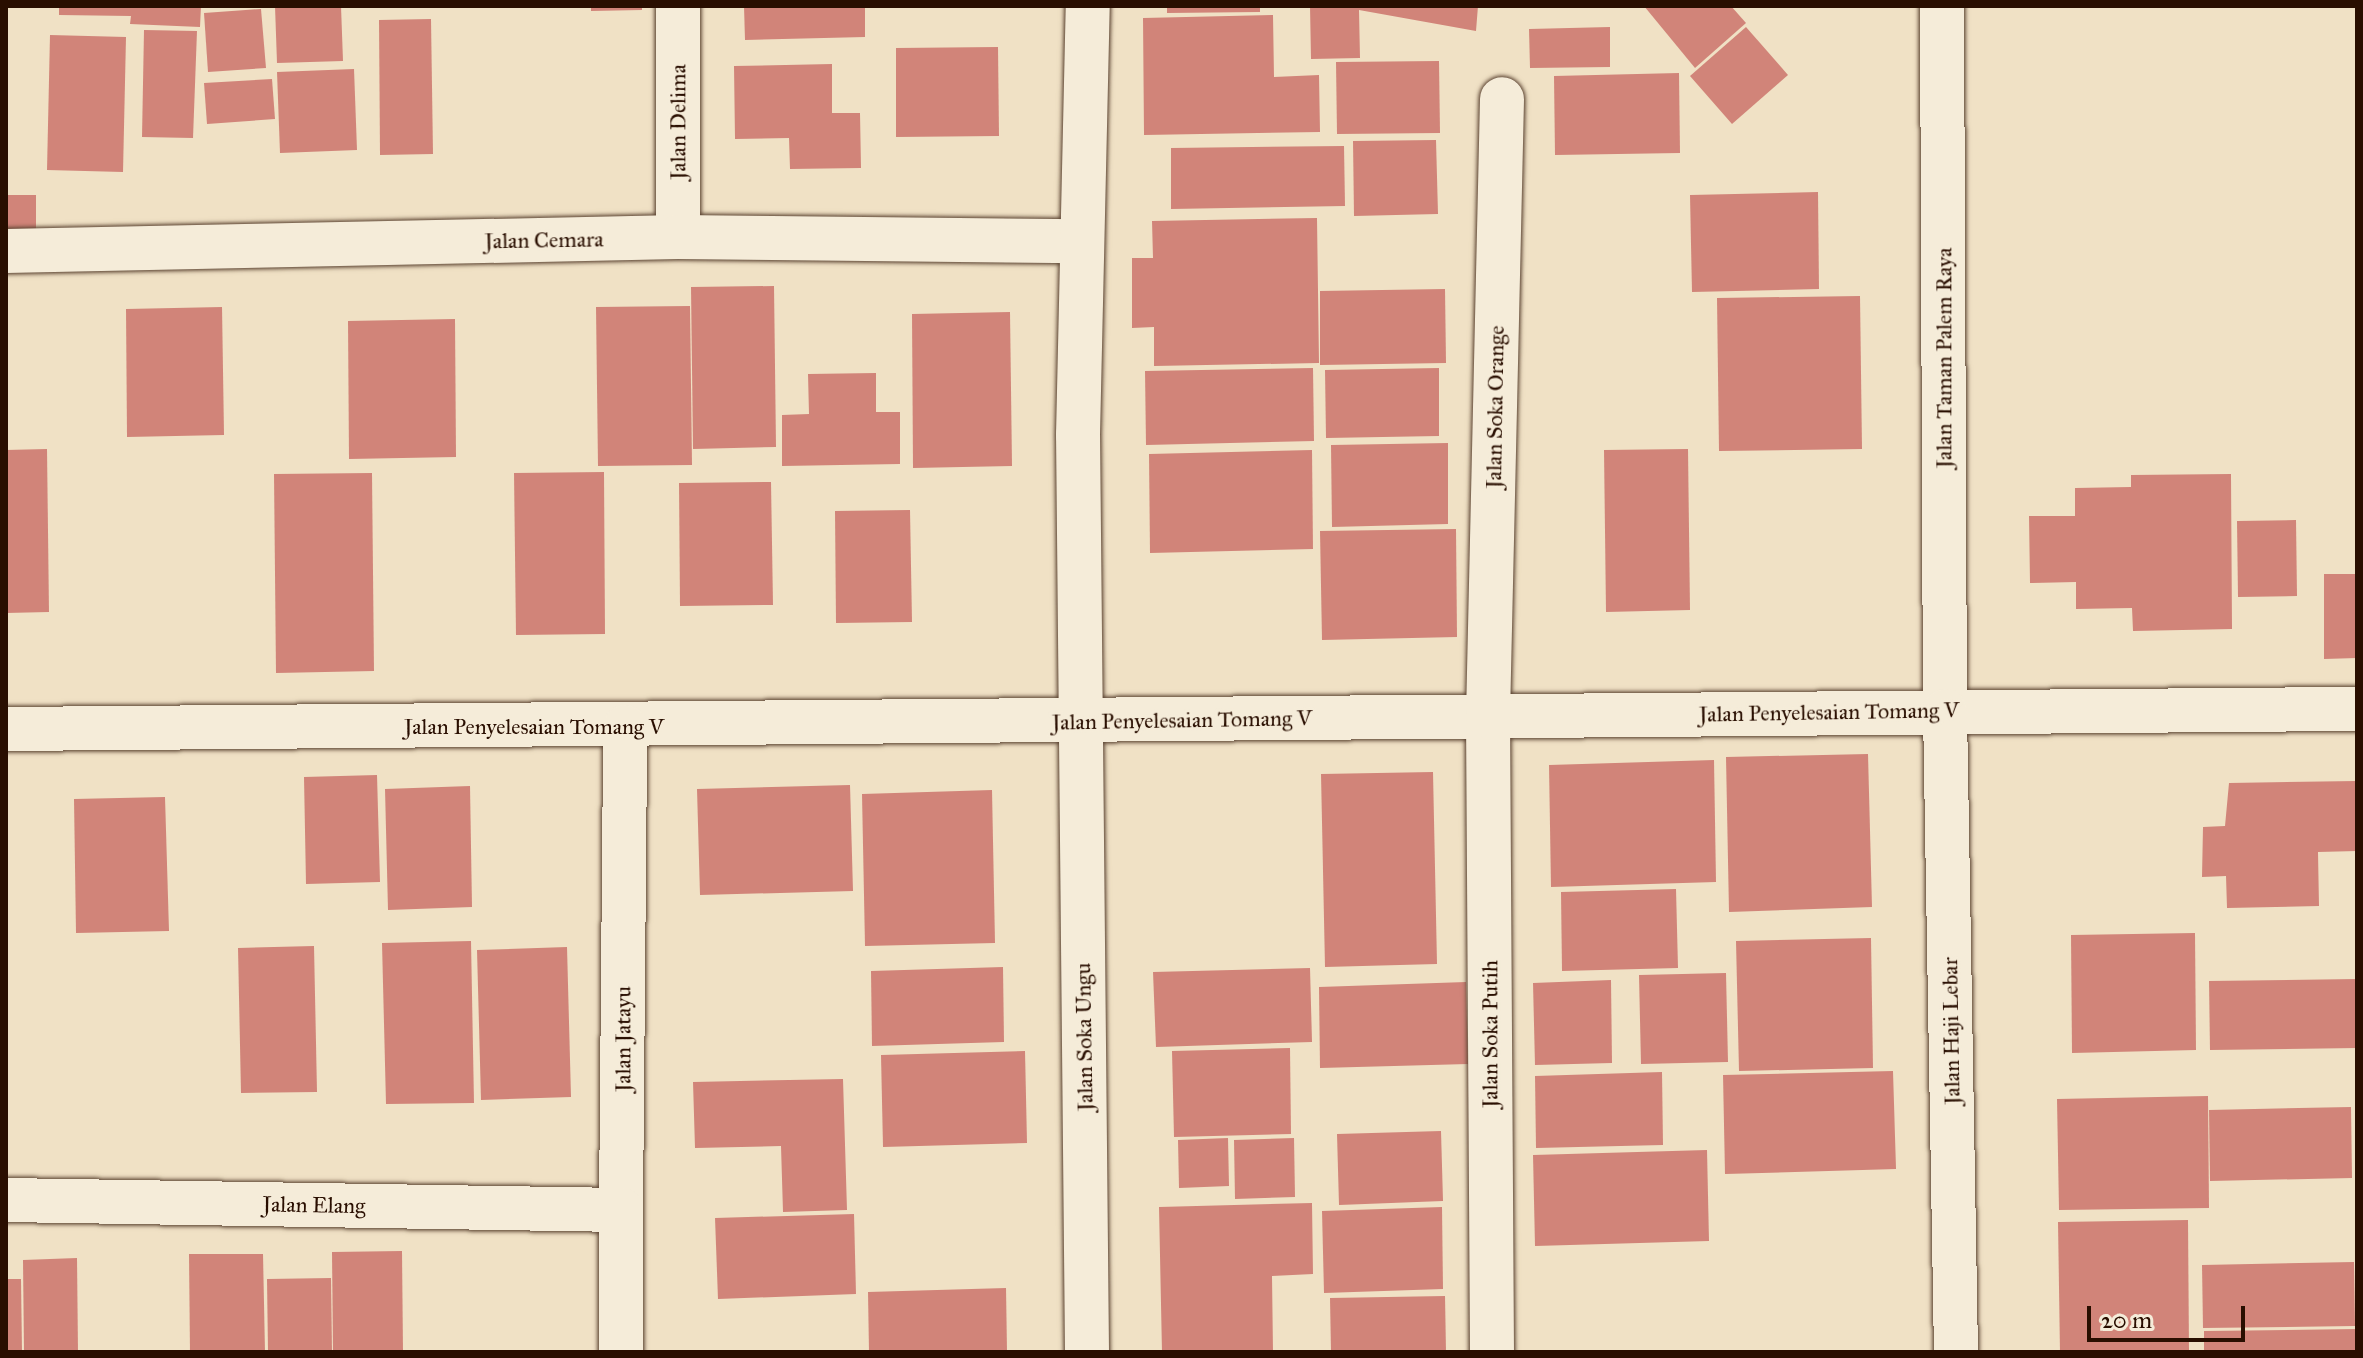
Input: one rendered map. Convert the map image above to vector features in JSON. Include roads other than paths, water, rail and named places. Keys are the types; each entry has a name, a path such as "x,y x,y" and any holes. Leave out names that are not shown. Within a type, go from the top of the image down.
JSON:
{"street":[{"name":"Jalan Delima","path":"678,6 678,237"},
{"name":"Jalan Soka Ungu","path":"1087,1352 1081,721 1081,241 1088,6"},
{"name":"Jalan Taman Palem Raya","path":"1942,6 1945,711"},
{"name":"Jalan Soka Orange","path":"1488,716 1502,99"},
{"name":"Jalan Cemara","path":"6,251 678,237 1081,241"},
{"name":"Jalan Penyelesaian Tomang V","path":"6,729 625,727 2357,709"},
{"name":"Jalan Haji Lebar","path":"1945,711 1956,1352"},
{"name":"Jalan Soka Putih","path":"1488,716 1492,1352"},
{"name":"Jalan Jatayu","path":"621,1352 625,727"},
{"name":"Jalan Elang","path":"6,1200 621,1210"}]}
